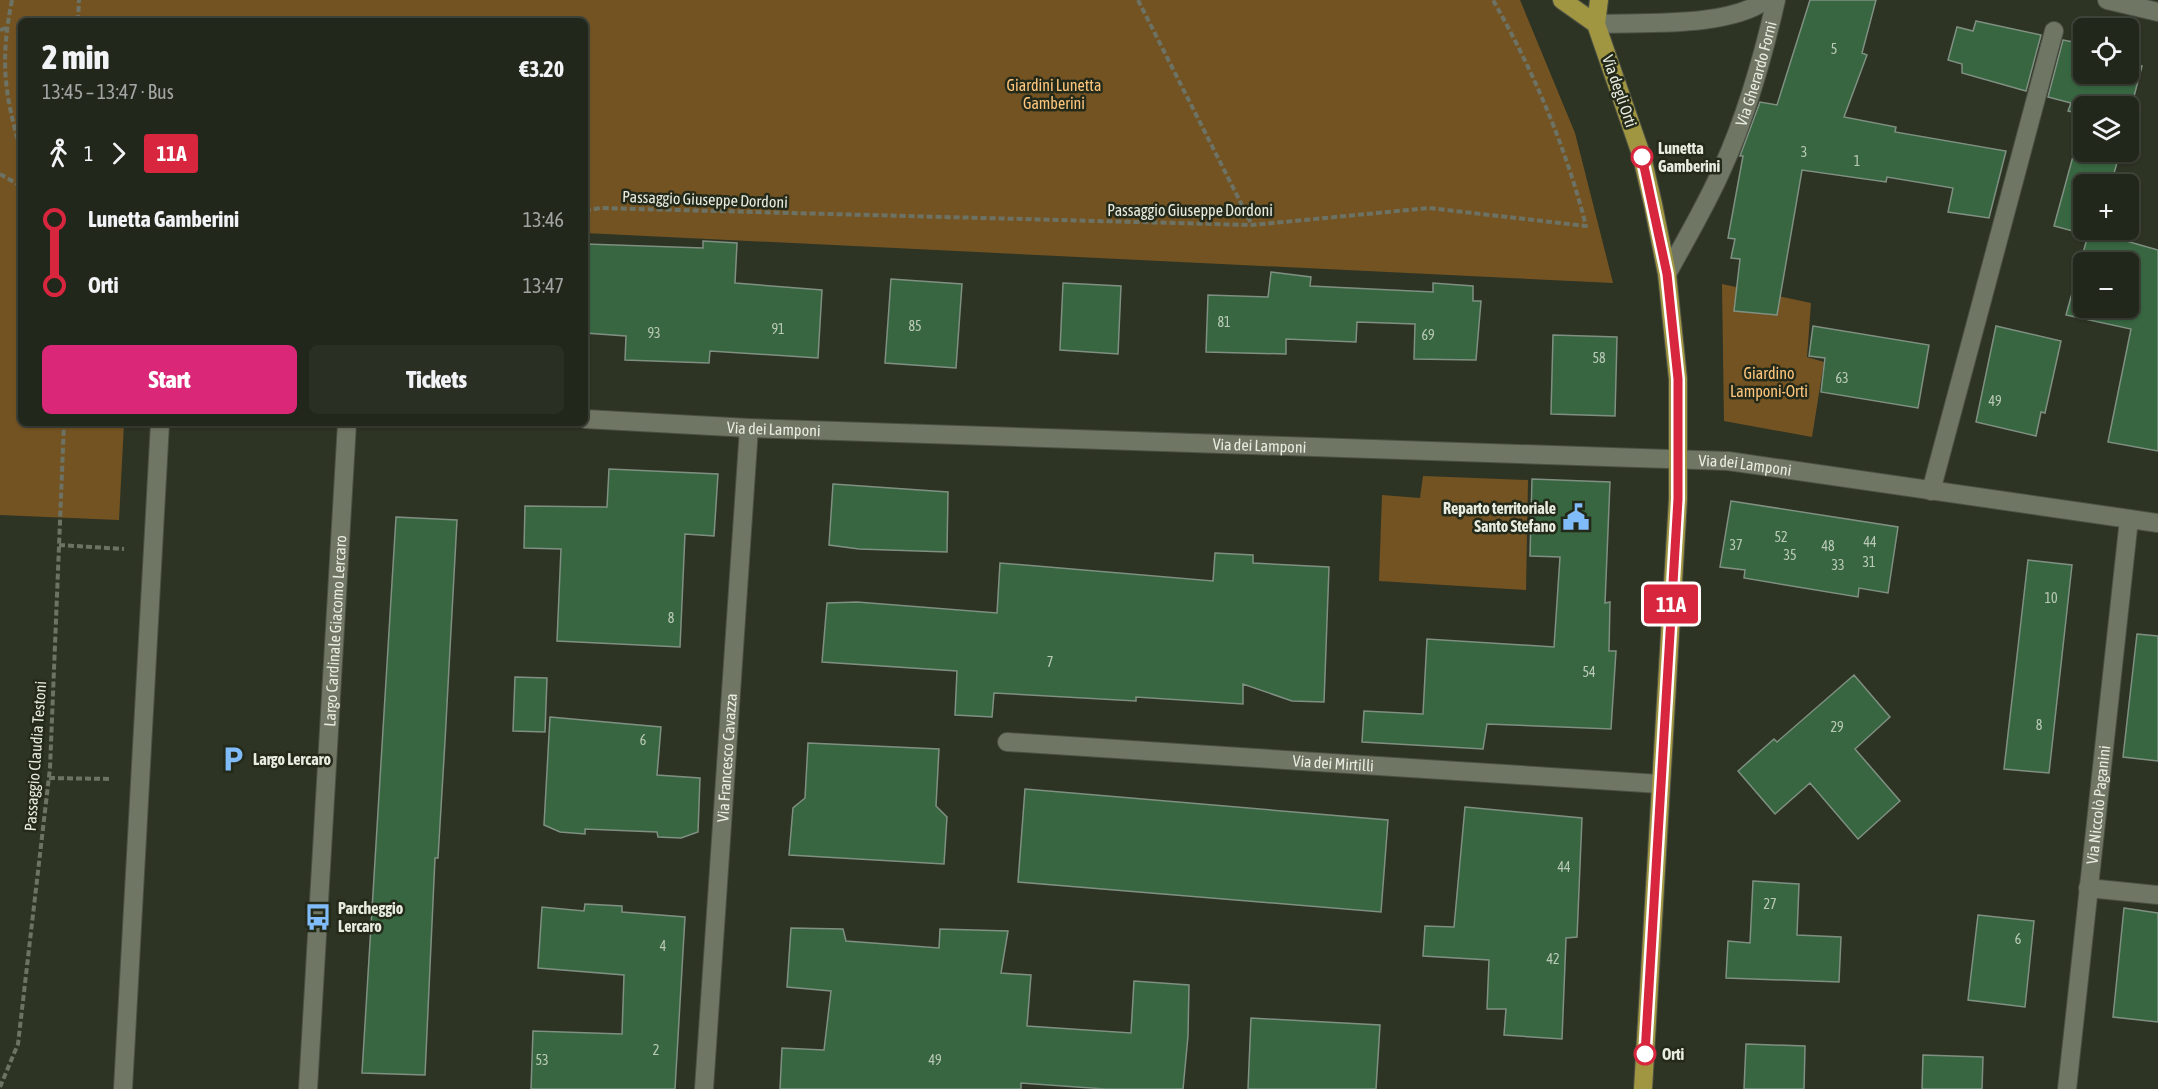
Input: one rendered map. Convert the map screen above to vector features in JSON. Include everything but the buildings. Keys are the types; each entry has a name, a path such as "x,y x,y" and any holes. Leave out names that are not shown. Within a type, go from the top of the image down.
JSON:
{"main road":[{"path":"1562,0 1596,24"},
{"name":"Via degli Orti","path":"1599,0 1596,24 1642,157 1667,274 1678,379 1678,461 1643,1089"}],"street":[{"name":"Via Gherardo Forni","path":"1596,24 1716,18 1750,10 1766,0"},
{"name":"Via Gherardo Forni","path":"1667,274 1705,204 1734,139 1765,49 1776,0"},
{"path":"2107,0 2158,12"},
{"path":"1931,490 2054,31"},
{"name":"Via dei Lamponi","path":"588,419 749,428 1728,461 2158,523"},
{"path":"123,1089 160,426"},
{"name":"Largo Cardinale Giacomo Lercaro","path":"308,1089 347,426"},
{"name":"Via Francesco Cavazza","path":"704,1089 749,428"},
{"name":"Via Niccolò Paganini","path":"2067,1089 2129,519"},
{"name":"Via dei Mirtilli","path":"1007,741 1660,784"},
{"path":"2088,888 2158,895"}],"path":[{"path":"12,0 6,28 6,100 18,141"},
{"path":"78,18 79,0"},
{"path":"1138,0 1252,225"},
{"name":"Passaggio Giuseppe Dordoni","path":"588,210 600,208 1252,225 1429,208 1586,226 1577,189 1522,50 1493,0"},
{"path":"0,30 6,28"},
{"path":"0,174 18,184"},
{"name":"Passaggio Claudia Testoni","path":"0,1087 18,1044 49,778 64,426"},
{"path":"59,545 153,550"},
{"path":"49,778 140,779"}],"green space":[{"name":"Giardini Lunetta Gamberini","path":"0,0 1520,0 1575,133 1613,283 588,233 588,18 18,18 18,426 124,426 119,520 0,515"},
{"name":"Giardino Lamponi-Orti","path":"1722,284 1811,303 1807,357 1824,362 1812,437 1724,421"},
{"path":"1423,476 1528,480 1526,590 1379,581 1382,495 1420,498"}],"bus line":[{"name":"11A","path":"1642,157 1667,274 1678,379 1678,499 1645,1054"}],"place":[{"name":"Lunetta Gamberini","path":"1642,157"},
{"name":"Reparto territoriale Santo Stefano","path":"1576,517"},
{"name":"Largo Lercaro","path":"233,759"},
{"name":"Parcheggio Lercaro","path":"318,917"},
{"name":"Orti","path":"1645,1054"}]}
